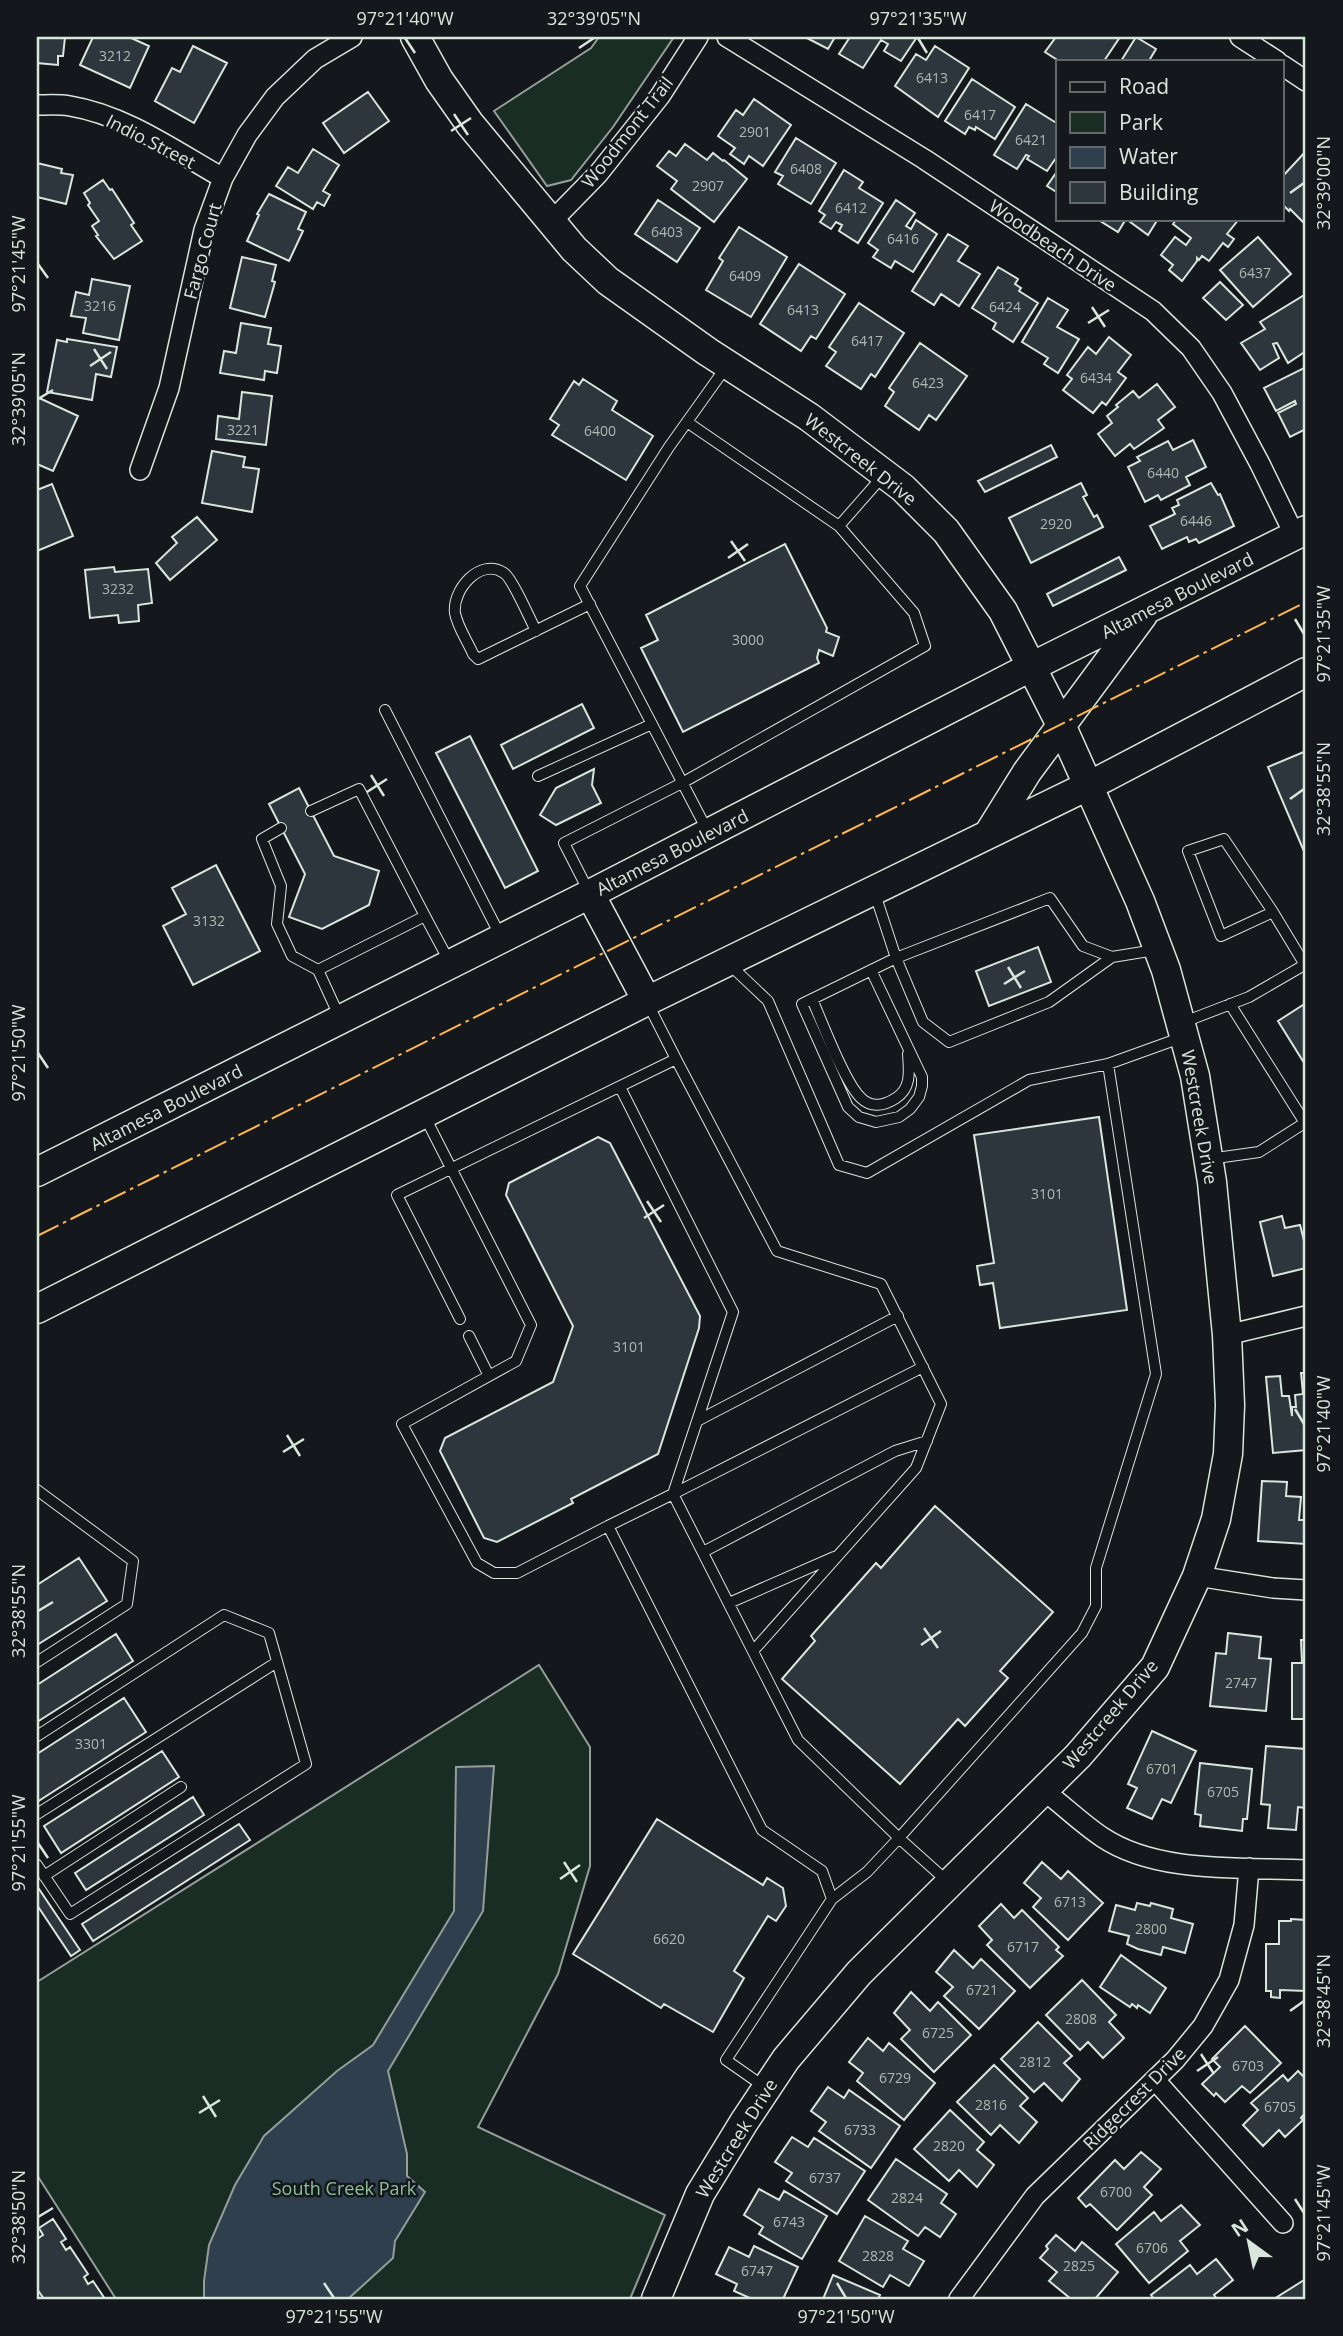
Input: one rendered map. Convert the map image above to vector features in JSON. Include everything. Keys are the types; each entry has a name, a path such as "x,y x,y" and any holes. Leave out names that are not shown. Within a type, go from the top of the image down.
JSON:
{"main road":[{"name":"Westcreek Drive","path":"415,37 439,80 470,124 574,249 608,281 728,365 809,417 903,488 946,531 1003,611 1062,727 1140,901 1158,949 1195,1076 1209,1159 1227,1335 1230,1405 1228,1454 1216,1519 1196,1576 1155,1667 1079,1756 859,1973 786,2059 700,2194 662,2297"},
{"name":"Altamesa Boulevard","path":"37,1172 1301,533"},
{"path":"989,833 1027,772 1147,610"},
{"path":"37,1309 647,1001 1088,785 1306,672"},
{"path":"590,894 647,1001"}],"street":[{"name":"Fargo Court","path":"139,470 169,388 204,230 223,178 247,135 275,97 315,59 352,37"},
{"name":"Woodmont Trail","path":"551,223 598,174 660,96 698,37"},
{"name":"Woodbeach Drive","path":"727,37 924,159 1153,311 1191,348 1222,393 1301,533"},
{"path":"1240,37 1275,60"},
{"path":"1284,66 1306,81"},
{"name":"Indio Street","path":"37,105 69,106 108,117 142,132 223,178"},
{"path":"1227,1335 1306,1316"},
{"path":"1196,1576 1273,1588 1306,1590"},
{"path":"1043,1790 1103,1838 1140,1856 1171,1864 1306,1870"},
{"name":"Ridgecrest Drive","path":"959,2299 1035,2196 1175,2060 1203,2026 1229,1980 1244,1925 1249,1868"},
{"path":"1154,2080 1283,2222"}],"lane":[{"path":"708,834 580,586 687,422 728,365"},
{"path":"590,894 564,843 682,783 925,646 914,613 839,526 687,422"},
{"path":"839,526 885,474"},
{"path":"536,631 506,574 492,568 480,570 468,580 457,597 455,614 473,654 478,659 536,631 590,604"},
{"path":"384,710 501,939"},
{"path":"538,776 652,724"},
{"path":"311,811 359,789 451,964"},
{"path":"281,828 262,839 282,886 277,924 292,956 318,970 341,1019"},
{"path":"727,962 768,1001 839,1164 867,1173 1029,1080 1108,1064 1249,997 1306,965 1273,912 1224,839 1188,852 1221,936 1273,912"},
{"path":"874,890 896,958 923,1022 949,1042 1049,1002 1112,957 1158,949"},
{"path":"807,1002 896,958 1049,898 1083,946 1112,957"},
{"path":"318,970 425,916"},
{"path":"807,1002 848,1107 859,1117 876,1122 899,1117 910,1110 919,1097 922,1077 871,970"},
{"path":"647,1001 777,1251 881,1283 941,1404 916,1468 753,1651"},
{"path":"807,1002 851,1086 862,1099 875,1105 886,1104 900,1096 910,1077 908,1048"},
{"path":"1209,1159 1259,1152 1306,1123 1230,1004"},
{"path":"460,1319 397,1195 676,1059"},
{"path":"766,2088 726,2060 832,1899 867,1872 899,1838 1082,1633 1096,1606 1096,1568 1156,1374 1108,1064"},
{"path":"620,1087 733,1312 673,1494 798,1740 899,1838 950,1883"},
{"path":"423,1114 531,1325 516,1361 402,1424 477,1563 494,1573 517,1573 923,1367"},
{"path":"697,1421 898,1316"},
{"path":"469,1336 489,1376"},
{"path":"703,1552 895,1451 927,1441"},
{"path":"37,1490 133,1561 127,1604 37,1662"},
{"path":"608,1526 762,1830 822,1871 832,1899"},
{"path":"729,1603 838,1556"},
{"path":"37,1736 224,1615 269,1633 306,1764 70,1914 37,1865"},
{"path":"37,1814 277,1662"},
{"path":"44,1876 181,1787"}],"green space":[{"path":"599,37 674,37 613,127 571,180 547,186 494,111 591,48"},
{"name":"South Creek Park","path":"539,1665 590,1747 590,1866 558,1974 478,2127 665,2215 630,2299 116,2299 37,2175 37,1982"}],"water":[{"path":"494,1766 483,1911 388,2071 407,2154 407,2176 425,2192 395,2241 393,2258 348,2299 204,2299 209,2245 235,2185 264,2136 337,2071 373,2045 454,1911 456,1767"}],"building":[{"path":"37,37 65,37 63,56 58,56 58,65 37,63"},
{"path":"93,37 129,37 149,46 130,88 80,65"},
{"path":"805,37 835,37 828,49"},
{"path":"850,37 917,37 901,61 884,51 888,44 881,40 863,68 839,54"},
{"path":"1056,37 1120,37 1105,60 1057,60 1045,52"},
{"path":"1136,37 1156,49 1150,59 1152,60 1122,60"},
{"path":"193,46 227,63 194,123 155,101 172,68 180,72"},
{"path":"935,46 969,68 938,117 895,86 916,54 926,60"},
{"path":"972,79 1015,107 995,139 976,127 975,130 969,127 965,134 945,121"},
{"path":"368,92 389,121 344,153 323,123"},
{"path":"754,99 791,125 763,166 749,156 744,164 730,154 735,148 718,136 736,110 743,115"},
{"path":"1026,104 1056,123 1056,158 1047,171 1027,159 1029,156 1026,155 1017,169 994,155"},
{"path":"796,138 836,163 811,204 778,184 783,176 775,172"},
{"path":"685,144 707,160 713,153 747,179 714,222 671,189 677,181 657,166 669,151 676,156"},
{"path":"313,149 339,165 323,191 330,195 324,206 317,202 313,209 276,186 288,167 298,173"},
{"path":"1306,151 1306,225 1284,206 1284,175"},
{"path":"37,163 62,169 61,173 73,175 66,204 37,197"},
{"path":"844,170 863,182 859,188 883,203 858,243 839,231 842,225 836,222 831,229 820,222 825,215 819,211"},
{"path":"1056,173 1056,192 1047,186"},
{"path":"103,180 134,223 131,225 142,241 114,259 96,236 98,235 92,226 99,221 88,205 90,203 84,193"},
{"path":"269,194 306,212 298,229 303,231 289,261 247,241 259,215 257,214"},
{"path":"658,200 700,228 677,262 635,234"},
{"path":"896,200 915,213 906,226 911,229 916,220 937,234 913,272 895,261 891,268 873,257 878,250 868,243"},
{"path":"1099,220 1125,220 1118,232"},
{"path":"1127,220 1157,220 1148,235"},
{"path":"1176,220 1238,220 1227,234 1234,239 1228,247 1223,243 1209,261 1202,256 1199,260 1197,258 1182,281 1169,270 1173,265 1161,255 1175,237 1186,245 1191,238 1173,224"},
{"path":"739,227 787,257 751,317 706,290 723,261 719,258"},
{"path":"948,234 968,246 958,261 980,274 959,306 941,294 934,305 912,291"},
{"path":"1258,237 1291,274 1253,307 1220,270"},
{"path":"242,257 276,265 272,281 275,282 265,317 230,308"},
{"path":"799,264 845,294 816,339 811,336 801,351 760,324"},
{"path":"998,267 1018,279 1015,284 1021,288 1019,291 1038,303 1013,342 993,329 996,323 972,308"},
{"path":"92,279 130,286 119,340 83,333 86,318 71,316 76,292 89,295"},
{"path":"1220,282 1243,305 1226,320 1203,298"},
{"path":"1306,294 1306,351 1288,363 1277,343 1273,344 1279,358 1260,370 1241,343 1265,329 1260,322"},
{"path":"1048,298 1068,310 1057,327 1079,339 1058,373 1044,364 1048,358 1022,342"},
{"path":"859,303 904,333 875,377 871,374 861,389 826,366 836,352 829,347"},
{"path":"241,323 271,328 268,344 281,346 277,373 265,371 264,380 220,373 224,351 236,353"},
{"path":"1109,337 1131,355 1118,372 1126,378 1106,405 1102,402 1093,413 1063,390 1072,379 1067,375 1088,347 1096,354"},
{"path":"67,339 117,347 111,377 96,374 92,400 47,392 57,340 67,342"},
{"path":"920,343 967,376 936,420 929,415 919,430 885,406 894,392 889,388"},
{"path":"1306,367 1306,429 1290,437 1278,413 1296,404 1295,401 1276,411 1264,388"},
{"path":"583,379 617,401 612,410 653,436 626,480 552,435 559,425 550,419 574,381 579,385"},
{"path":"1157,384 1175,407 1158,420 1164,428 1134,449 1130,444 1115,456 1098,434 1112,423 1107,416 1133,391 1139,398"},
{"path":"242,392 272,396 266,445 216,439 218,416 239,419"},
{"path":"37,397 78,416 53,471 37,464"},
{"path":"1193,440 1206,467 1186,477 1190,485 1161,500 1158,495 1145,502 1128,467 1140,461 1137,457 1168,441 1173,450"},
{"path":"1051,445 1057,457 985,492 978,481"},
{"path":"212,451 245,457 243,467 259,469 252,512 202,503"},
{"path":"1081,483 1087,495 1083,497 1103,527 1031,563 1009,518"},
{"path":"1211,483 1218,495 1220,494 1234,526 1199,543 1196,539 1189,542 1187,537 1162,549 1150,526 1175,514 1172,508 1179,505 1177,500"},
{"path":"52,484 73,536 37,551 37,490"},
{"path":"197,517 217,540 170,580 156,563 177,543 172,537"},
{"path":"785,544 827,628 826,632 839,637 833,656 819,650 819,663 683,732 641,648 658,640 646,615"},
{"path":"1119,557 1126,570 1053,606 1047,594"},
{"path":"114,567 115,572 148,569 152,603 138,605 139,621 119,623 118,615 90,618 85,570"},
{"path":"582,704 594,728 513,769 501,745"},
{"path":"470,736 538,871 505,888 436,753"},
{"path":"1306,751 1306,856 1268,767"},
{"path":"594,769 592,785 601,803 556,825 540,815 556,788"},
{"path":"299,788 334,856 379,871 369,905 322,929 289,917 305,874 269,804"},
{"path":"216,865 260,951 193,985 163,926 186,914 172,888"},
{"path":"1038,947 1051,982 989,1006 976,971"},
{"path":"1306,1003 1306,1066 1278,1021"},
{"path":"1099,1117 1127,1310 1000,1328 993,1283 980,1285 977,1266 994,1263 974,1135"},
{"path":"598,1137 610,1143 700,1316 699,1328 658,1454 571,1499 573,1503 497,1542 484,1538 440,1451 445,1438 553,1382 573,1326 506,1195 509,1183"},
{"path":"1282,1216 1285,1228 1300,1225 1306,1248 1306,1268 1273,1276 1260,1222"},
{"path":"1301,1373 1306,1373 1306,1450 1273,1453 1266,1377 1280,1376 1282,1396 1289,1396 1292,1416 1292,1407 1296,1407 1295,1395 1303,1394"},
{"path":"1262,1481 1287,1482 1286,1496 1301,1497 1299,1520 1306,1520 1306,1544 1258,1541"},
{"path":"935,1506 1053,1612 1000,1671 1008,1678 965,1726 958,1719 900,1784 782,1679 815,1641 811,1636 876,1563 881,1568"},
{"path":"79,1558 107,1601 37,1645 37,1585"},
{"path":"1228,1633 1261,1637 1259,1658 1271,1659 1266,1711 1210,1706 1216,1653 1226,1654"},
{"path":"116,1634 133,1661 37,1722 37,1685"},
{"path":"1301,1640 1306,1640 1306,1719 1292,1719 1292,1663 1302,1663"},
{"path":"124,1698 146,1732 37,1802 37,1754"},
{"path":"1152,1731 1196,1751 1171,1803 1162,1799 1152,1819 1127,1808 1137,1788 1128,1784"},
{"path":"1266,1746 1306,1749 1306,1808 1298,1807 1296,1830 1268,1828 1270,1805 1261,1804"},
{"path":"162,1751 179,1777 61,1853 44,1826"},
{"path":"1200,1763 1252,1769 1247,1819 1243,1819 1242,1831 1200,1826 1201,1815 1195,1814"},
{"path":"193,1797 204,1815 86,1890 75,1873"},
{"path":"657,1819 763,1885 767,1878 783,1888 786,1906 776,1921 768,1916 734,1971 744,1978 713,2032 664,2004 661,2008 573,1954"},
{"path":"239,1824 250,1840 93,1941 82,1924"},
{"path":"1042,1862 1061,1879 1068,1871 1103,1903 1068,1940 1033,1907 1041,1898 1024,1883"},
{"path":"37,1886 80,1950 71,1956 37,1905"},
{"path":"1137,1903 1150,1906 1151,1903 1173,1909 1171,1918 1193,1924 1185,1953 1163,1947 1161,1955 1138,1949 1127,1944 1129,1936 1109,1931 1116,1905 1135,1910"},
{"path":"1001,1904 1014,1918 1022,1910 1059,1947 1056,1950 1063,1956 1030,1988 987,1945 992,1940 979,1926"},
{"path":"1306,1920 1306,1991 1280,1990 1280,1998 1271,1997 1271,1991 1266,1991 1266,1944 1279,1944 1279,1921"},
{"path":"954,1950 973,1968 981,1959 1015,1991 979,2029 944,1996 953,1987 936,1972"},
{"path":"1121,1955 1166,1988 1150,2013 1138,2005 1137,2008 1132,2004 1130,2007 1100,1987"},
{"path":"1082,1980 1116,2015 1109,2022 1124,2038 1103,2058 1088,2042 1080,2050 1046,2015"},
{"path":"911,1992 930,2011 938,2002 971,2035 934,2072 901,2039 910,2030 894,2013"},
{"path":"1038,2022 1072,2056 1064,2063 1080,2079 1062,2101 1044,2083 1034,2092 1001,2059"},
{"path":"1245,2026 1281,2063 1250,2093 1242,2086 1225,2102 1202,2084 1220,2067 1212,2059"},
{"path":"868,2038 883,2051 889,2043 935,2083 904,2120 857,2081 863,2073 849,2062"},
{"path":"994,2065 1028,2098 1020,2106 1037,2122 1019,2143 1000,2125 991,2135 957,2102"},
{"path":"1298,2071 1306,2079 1306,2112 1301,2118 1303,2120 1285,2137 1279,2130 1263,2146 1243,2125 1258,2110 1251,2103 1283,2075 1288,2081"},
{"path":"828,2087 844,2098 849,2090 900,2126 871,2168 819,2131 826,2122 811,2111"},
{"path":"950,2110 984,2142 977,2150 994,2165 977,2187 959,2170 949,2181 914,2149"},
{"path":"792,2137 808,2147 814,2138 865,2171 837,2214 786,2181 792,2173 775,2162"},
{"path":"1141,2152 1161,2169 1144,2187 1152,2195 1117,2230 1090,2204 1086,2207 1078,2198 1115,2160 1124,2169"},
{"path":"896,2159 947,2194 941,2203 956,2214 940,2237 925,2227 918,2236 868,2200"},
{"path":"759,2189 779,2200 784,2191 827,2216 802,2259 759,2234 763,2227 744,2215"},
{"path":"1181,2205 1200,2225 1180,2241 1188,2251 1149,2283 1116,2244 1154,2212 1161,2221"},
{"path":"865,2216 908,2241 903,2249 924,2261 909,2286 890,2275 883,2287 839,2261"},
{"path":"53,2219 66,2239 61,2242 66,2250 70,2247 88,2274 84,2277 88,2284 93,2281 105,2299 44,2299 37,2289 37,2239 43,2235 39,2228"},
{"path":"1056,2235 1075,2251 1082,2242 1118,2272 1095,2299 1071,2299 1049,2281 1057,2272 1040,2258"},
{"path":"754,2246 798,2267 783,2299 752,2299 734,2291 737,2284 716,2274 729,2247 749,2257"},
{"path":"1216,2259 1233,2280 1214,2295 1217,2299 1154,2299 1151,2295 1190,2265 1197,2274"},
{"path":"833,2275 880,2295 878,2299 823,2299"},
{"path":"1304,2280 1306,2299 1274,2299"}],"power":[{"path":"37,1236 1306,602"}]}
